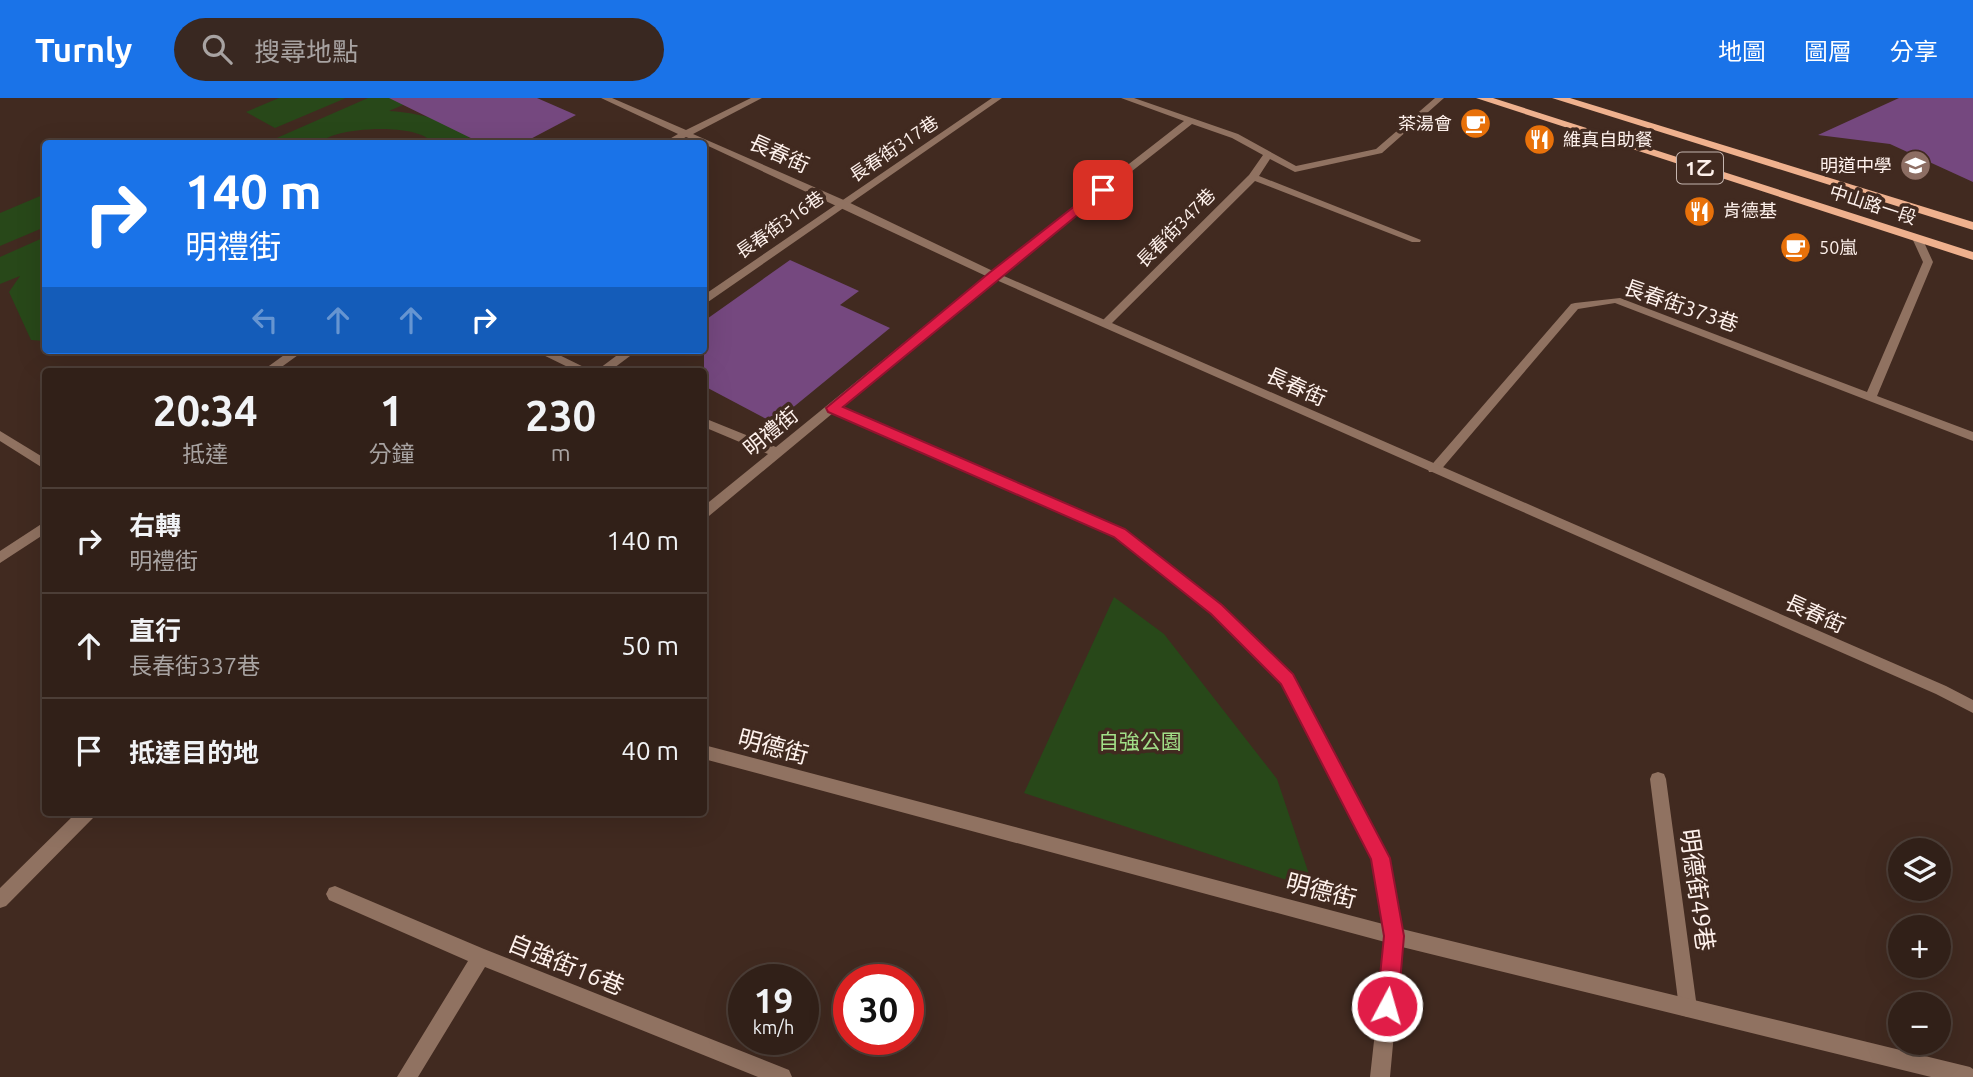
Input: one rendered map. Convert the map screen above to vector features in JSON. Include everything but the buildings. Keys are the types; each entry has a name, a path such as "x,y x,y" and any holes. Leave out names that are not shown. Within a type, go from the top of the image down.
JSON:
{"main road":[{"name":"中山路一段","path":"1482,98 1973,256"},
{"name":"中山路一段","path":"1558,98 1973,226"}],"street":[{"name":"長春街","path":"605,98 698,140"},
{"path":"673,140 758,98"},
{"name":"長春街317巷","path":"842,203 998,98"},
{"path":"1132,99 1235,136 1295,169 1379,150 1440,98"},
{"name":"明禮街","path":"707,510 993,275 1191,121"},
{"name":"長春街","path":"707,144 842,203 993,275 1941,690 1973,707"},
{"name":"長春街347巷","path":"1105,324 1253,177 1268,154"},
{"path":"1253,177 1416,240"},
{"name":"長春街316巷","path":"707,298 842,203"},
{"path":"1871,397 1928,262 1917,238"},
{"name":"長春街373巷","path":"1434,469 1575,306 1616,300 1973,438"},
{"path":"272,368 293,354"},
{"path":"548,354 579,368"},
{"path":"606,368 626,354"},
{"path":"833,408 1119,533 1216,610 1287,679 1381,858 1394,936 1380,1077"},
{"path":"707,423 775,452"},
{"path":"0,435 42,463"},
{"path":"0,558 42,529"},
{"name":"明德街","path":"707,753 1394,936 1970,1077"},
{"name":"明德街49巷","path":"1658,779 1688,1008"},
{"path":"0,900 84,816"},
{"name":"自強街16巷","path":"335,894 481,957 782,1077"},
{"path":"407,1077 481,957"}],"green space":[{"path":"279,98 346,98 275,128 246,112"},
{"path":"368,98 419,98 389,111 410,113 448,123 471,140 429,140 402,130 374,129 348,132 322,140 272,140"},
{"path":"42,195 42,228 0,246 0,213"},
{"path":"42,238 42,341 31,340 9,292 20,276 0,284 0,257"},
{"name":"自強公園","path":"1114,597 1164,634 1277,779 1314,889 1024,793"}],"place":[{"name":"茶湯會","path":"1475,124"},
{"name":"維真自助餐","path":"1540,140"},
{"name":"明道中學","path":"1915,166"},
{"name":"肯德基","path":"1700,211"},
{"name":"50嵐","path":"1796,248"}],"route":[{"path":"1103,190 993,275 833,408 1119,533 1216,610 1287,679 1381,858 1394,936 1387,1006"}]}
